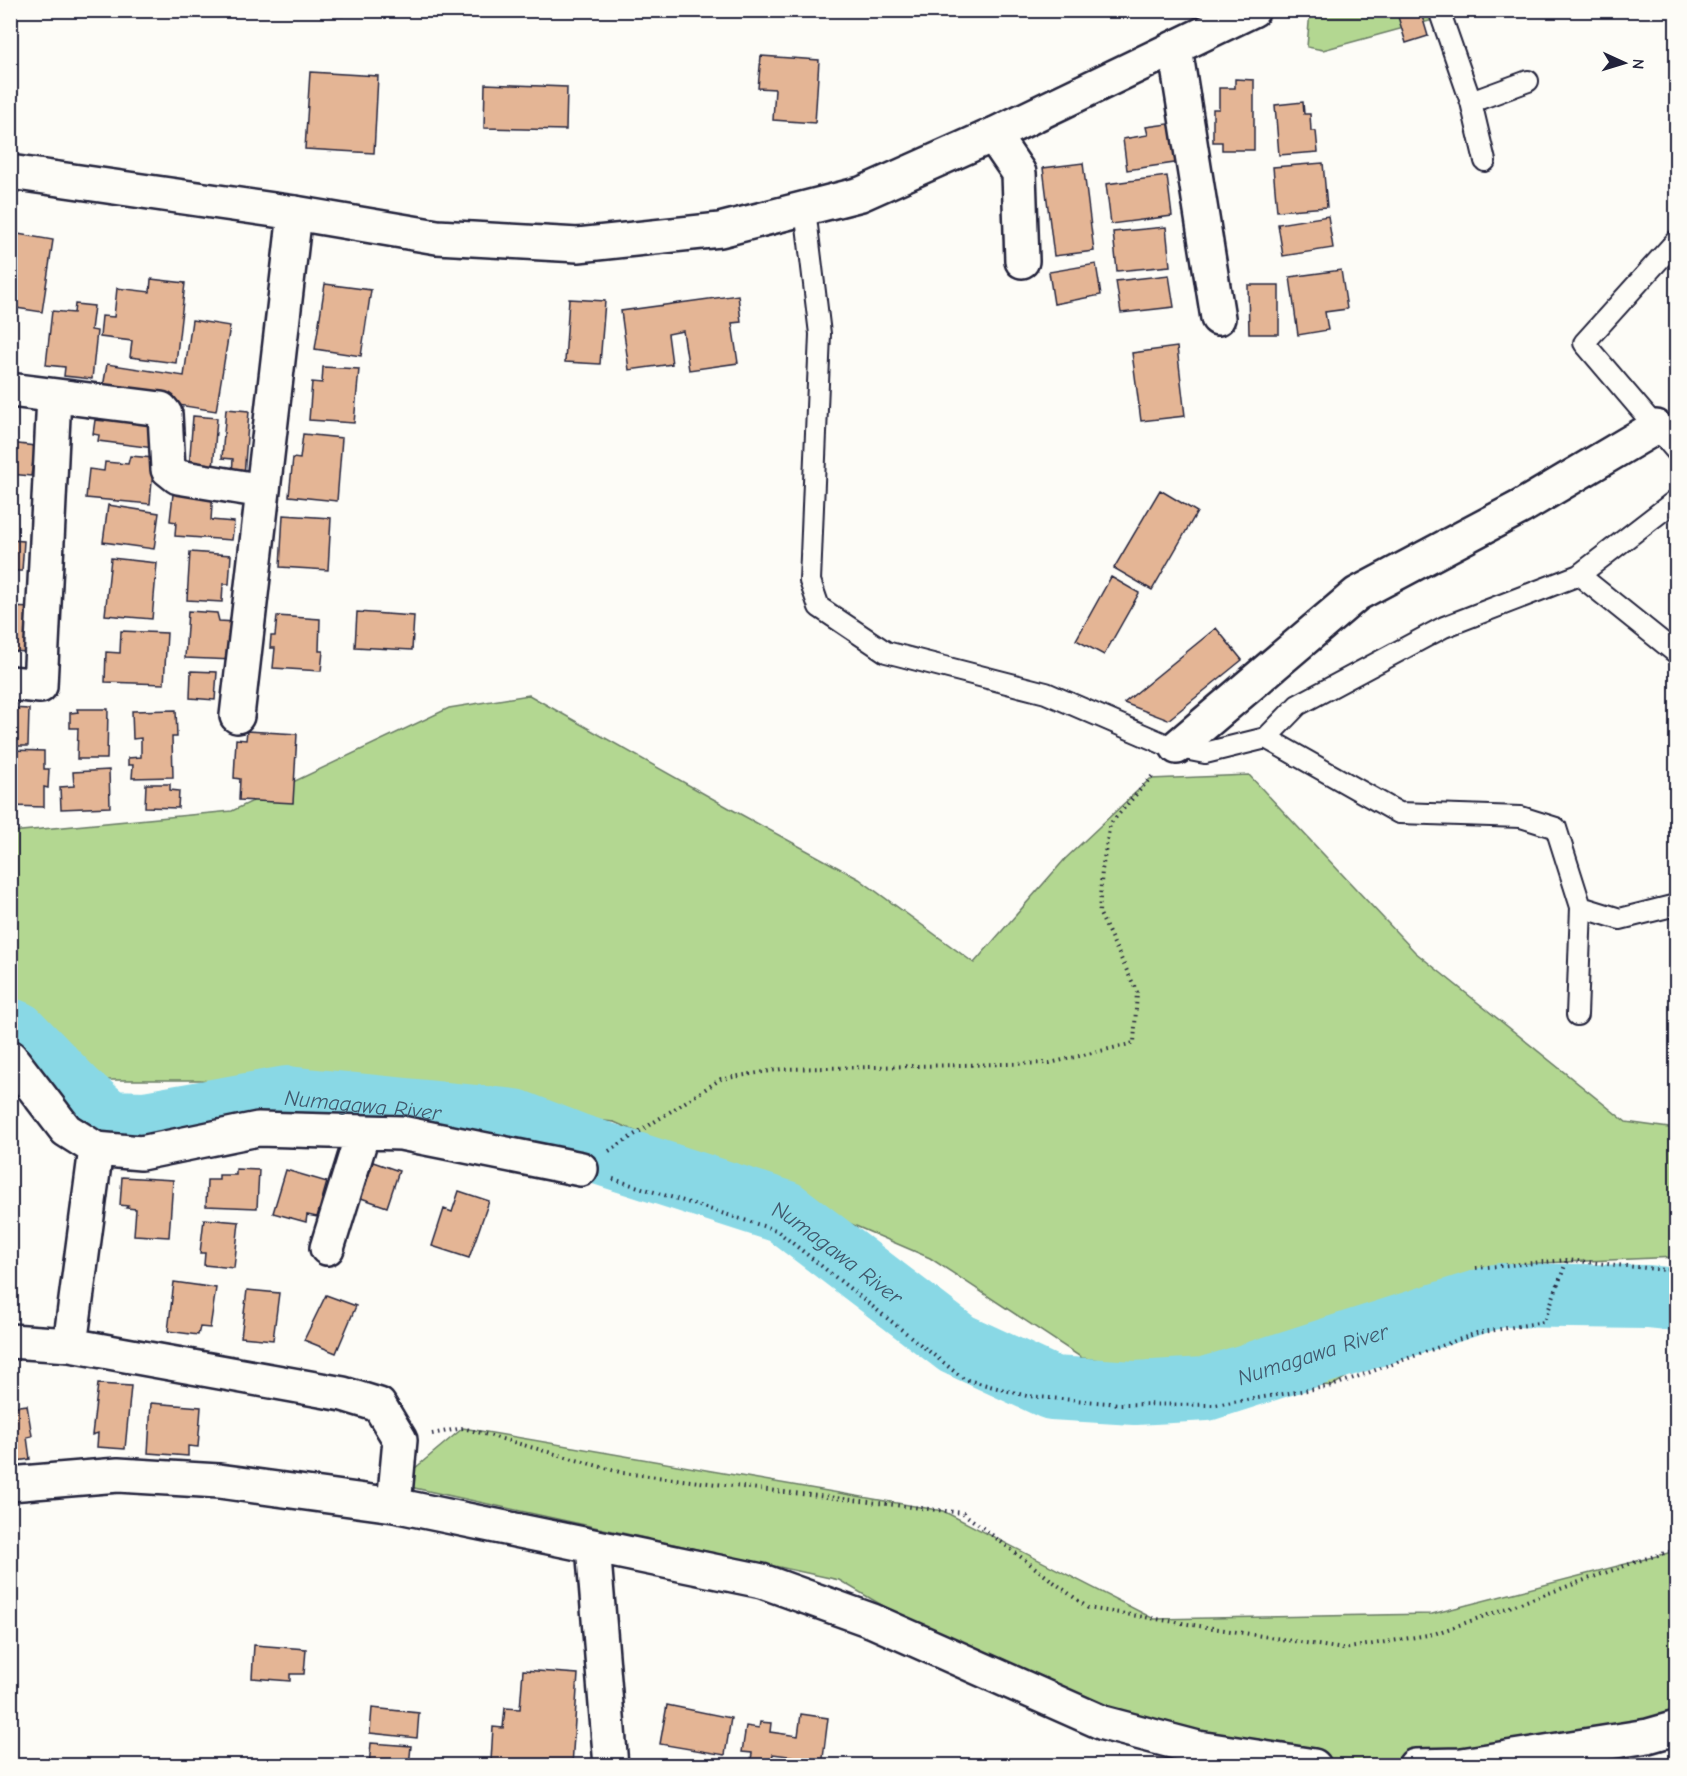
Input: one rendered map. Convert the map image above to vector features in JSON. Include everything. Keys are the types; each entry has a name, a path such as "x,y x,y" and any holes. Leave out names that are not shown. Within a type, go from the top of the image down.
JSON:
{"street":[{"path":"10,172 295,213 437,237 578,245 720,230 861,194 993,135 1253,10"},
{"path":"1174,48 1218,318"},
{"path":"993,135 1019,173 1022,261"},
{"path":"237,716 295,213"},
{"path":"10,390 161,409 165,414 168,469 178,477 263,490"},
{"path":"10,683 40,686 54,396"},
{"path":"1177,747 1358,594 1521,507 1666,439"},
{"path":"10,1057 66,1130 96,1149 141,1153 258,1129 401,1133 581,1169"},
{"path":"327,1248 363,1132"},
{"path":"70,1346 96,1149"},
{"path":"10,1341 70,1346 343,1394 379,1405 400,1440 394,1505"},
{"path":"10,1484 118,1475 219,1480 394,1505 762,1581 873,1621 1104,1723 1198,1748 1314,1766"},
{"path":"593,1546 611,1766"},
{"path":"1415,1766 1462,1765 1662,1732"},
{"path":"1593,1766 1662,1732"}],"lane":[{"path":"1439,10 1471,102 1485,161"},
{"path":"1471,102 1528,81"},
{"path":"805,209 820,334 810,581 819,608 886,652 1046,693 1169,746 1205,753 1266,738 1298,705 1444,627 1579,575 1677,500"},
{"path":"1666,439 1584,343 1677,241"},
{"path":"1579,575 1677,653"},
{"path":"1266,738 1400,813 1521,817 1556,828 1581,907 1577,1015"},
{"path":"1581,907 1620,919 1677,905"}],"path":[{"path":"615,1147 721,1079 782,1069 1050,1062 1134,1043 1137,992 1099,912 1102,870 1110,824 1177,747"},
{"path":"581,1169 776,1230 964,1379 1027,1396 1120,1404 1215,1405 1332,1386 1477,1333 1544,1322 1567,1260"},
{"path":"1476,1268 1567,1260 1677,1271"},
{"path":"400,1440 463,1428 622,1473 963,1513 1088,1608 1343,1650 1434,1634 1644,1558 1677,1550"}],"green space":[{"path":"1310,11 1466,11 1323,50 1307,47"},
{"path":"529,695 859,879 974,963 1065,859 1150,779 1249,775 1415,952 1626,1122 1676,1129 1676,1257 1520,1264 1332,1386 1082,1358 930,1258 614,1122 200,1080 93,1080 11,1033 11,832 232,811 449,708"},
{"path":"463,1428 943,1511 1154,1619 1432,1614 1676,1551 1676,1726 1622,1740 1566,1766 1285,1766 1284,1761 1126,1748 839,1580 396,1484"}],"building":[{"path":"306,10 344,10 343,16 306,12"},
{"path":"1396,10 1429,10 1430,14 1422,16 1428,36 1406,43"},
{"path":"761,56 819,60 815,123 773,120 775,89 758,88"},
{"path":"310,72 378,76 374,153 305,149"},
{"path":"1235,79 1254,80 1254,150 1222,150 1222,142 1213,142 1213,109 1219,109 1219,88 1235,88"},
{"path":"485,84 567,87 566,130 484,128"},
{"path":"1303,102 1304,114 1310,114 1311,131 1316,131 1318,152 1279,155 1275,105"},
{"path":"1175,123 1181,162 1127,170 1123,139 1148,135 1146,127"},
{"path":"1083,163 1094,251 1054,256 1043,168"},
{"path":"1323,163 1327,207 1277,211 1273,167"},
{"path":"1167,176 1172,216 1111,224 1106,184"},
{"path":"1328,216 1333,248 1283,256 1278,224"},
{"path":"1166,227 1170,266 1117,271 1113,232"},
{"path":"12,233 53,240 42,312 10,307"},
{"path":"1096,264 1101,295 1054,304 1049,272"},
{"path":"1341,270 1347,309 1325,312 1328,330 1298,335 1290,277"},
{"path":"1169,275 1174,307 1121,313 1116,281"},
{"path":"151,279 185,283 176,363 130,357 132,341 100,337 102,316 114,317 117,288 150,292"},
{"path":"325,284 371,290 361,356 315,349"},
{"path":"1248,285 1279,285 1279,334 1249,334"},
{"path":"738,295 741,322 732,323 738,363 689,370 683,331 668,334 672,364 629,370 621,311"},
{"path":"569,299 605,301 600,364 565,362"},
{"path":"75,304 94,306 91,330 97,331 92,379 64,376 65,367 46,365 52,311 74,313"},
{"path":"192,320 230,326 216,411 102,393 107,364 184,376"},
{"path":"1177,347 1185,416 1141,421 1132,353"},
{"path":"323,367 359,369 354,423 309,420 312,382 322,383"},
{"path":"226,409 249,411 244,476 232,475 233,459 222,458"},
{"path":"104,415 158,421 154,448 98,441 99,435 93,434 95,420 104,421"},
{"path":"193,416 217,418 213,470 189,468"},
{"path":"303,434 342,438 337,501 289,496 293,458 300,459"},
{"path":"10,443 35,446 31,476 10,474"},
{"path":"130,456 154,458 150,504 86,498 89,469 104,471 105,462 128,464"},
{"path":"181,488 213,490 211,520 234,522 232,540 175,536 176,522 170,521 173,494 180,495"},
{"path":"1160,490 1197,512 1152,590 1114,568"},
{"path":"108,505 159,513 154,549 103,542"},
{"path":"283,515 331,518 328,570 280,567"},
{"path":"10,540 24,541 22,571 15,571 14,588 10,588"},
{"path":"190,552 231,555 229,584 223,584 222,602 187,600"},
{"path":"111,558 157,563 152,619 105,615"},
{"path":"1111,577 1139,593 1104,655 1076,640"},
{"path":"10,607 32,608 29,652 10,651"},
{"path":"188,611 217,613 219,621 236,622 234,660 185,658"},
{"path":"357,612 414,616 412,650 355,647"},
{"path":"277,616 320,619 319,651 323,651 321,671 273,668 275,648 270,648 271,636 275,636"},
{"path":"1216,628 1242,660 1168,720 1124,703"},
{"path":"121,631 167,633 164,684 105,682 106,652 120,653"},
{"path":"191,671 217,672 215,700 190,698"},
{"path":"10,708 29,709 28,746 10,746"},
{"path":"77,709 108,709 107,759 77,759 78,728 70,728 70,713 78,712"},
{"path":"176,710 177,737 172,737 173,777 132,778 133,765 128,765 128,758 141,757 141,738 133,739 132,711"},
{"path":"247,731 297,734 293,803 239,800 240,779 234,778 236,739 246,740"},
{"path":"10,750 44,751 44,769 49,769 48,788 44,787 44,807 10,806"},
{"path":"109,770 110,807 61,809 60,787 74,786 73,772"},
{"path":"146,784 170,784 170,790 179,791 178,808 145,807"},
{"path":"373,1162 399,1171 387,1207 361,1198"},
{"path":"236,1169 259,1170 257,1208 206,1206 207,1180 219,1180 219,1175 236,1175"},
{"path":"286,1170 327,1182 317,1217 307,1215 306,1222 273,1213"},
{"path":"122,1177 173,1180 169,1237 134,1235 136,1209 120,1205"},
{"path":"459,1191 489,1201 469,1258 432,1246 444,1209 452,1212"},
{"path":"204,1219 239,1222 234,1268 204,1265 205,1253 200,1253"},
{"path":"174,1282 216,1288 210,1328 200,1327 198,1335 168,1331"},
{"path":"247,1290 279,1293 273,1340 241,1337"},
{"path":"326,1295 356,1306 336,1353 304,1340"},
{"path":"98,1384 131,1386 125,1449 97,1447 98,1433 92,1435"},
{"path":"151,1403 201,1407 198,1447 188,1446 188,1456 148,1453"},
{"path":"27,1405 32,1436 27,1437 30,1459 10,1462 10,1407"},
{"path":"254,1645 306,1649 304,1674 290,1674 290,1681 252,1678"},
{"path":"10,1652 13,1652 16,1690 10,1690"},
{"path":"523,1670 578,1674 572,1766 491,1761 493,1727 503,1728 505,1708 520,1709"},
{"path":"667,1705 731,1718 725,1755 660,1744"},
{"path":"372,1708 419,1713 417,1738 370,1733"},
{"path":"801,1714 828,1718 822,1766 795,1766 796,1757 773,1754 771,1764 751,1761 752,1753 742,1752 746,1726 759,1728 760,1722 771,1723 770,1732 798,1736"},
{"path":"371,1743 411,1746 409,1766 369,1766"}],"waterway":[{"name":"Numagawa River","path":"10,1030 17,1033 75,1093 109,1122 145,1123 287,1098 515,1121 579,1146 784,1212 957,1344 1052,1388 1135,1393 1206,1389 1500,1295 1648,1297 1676,1300"}]}
